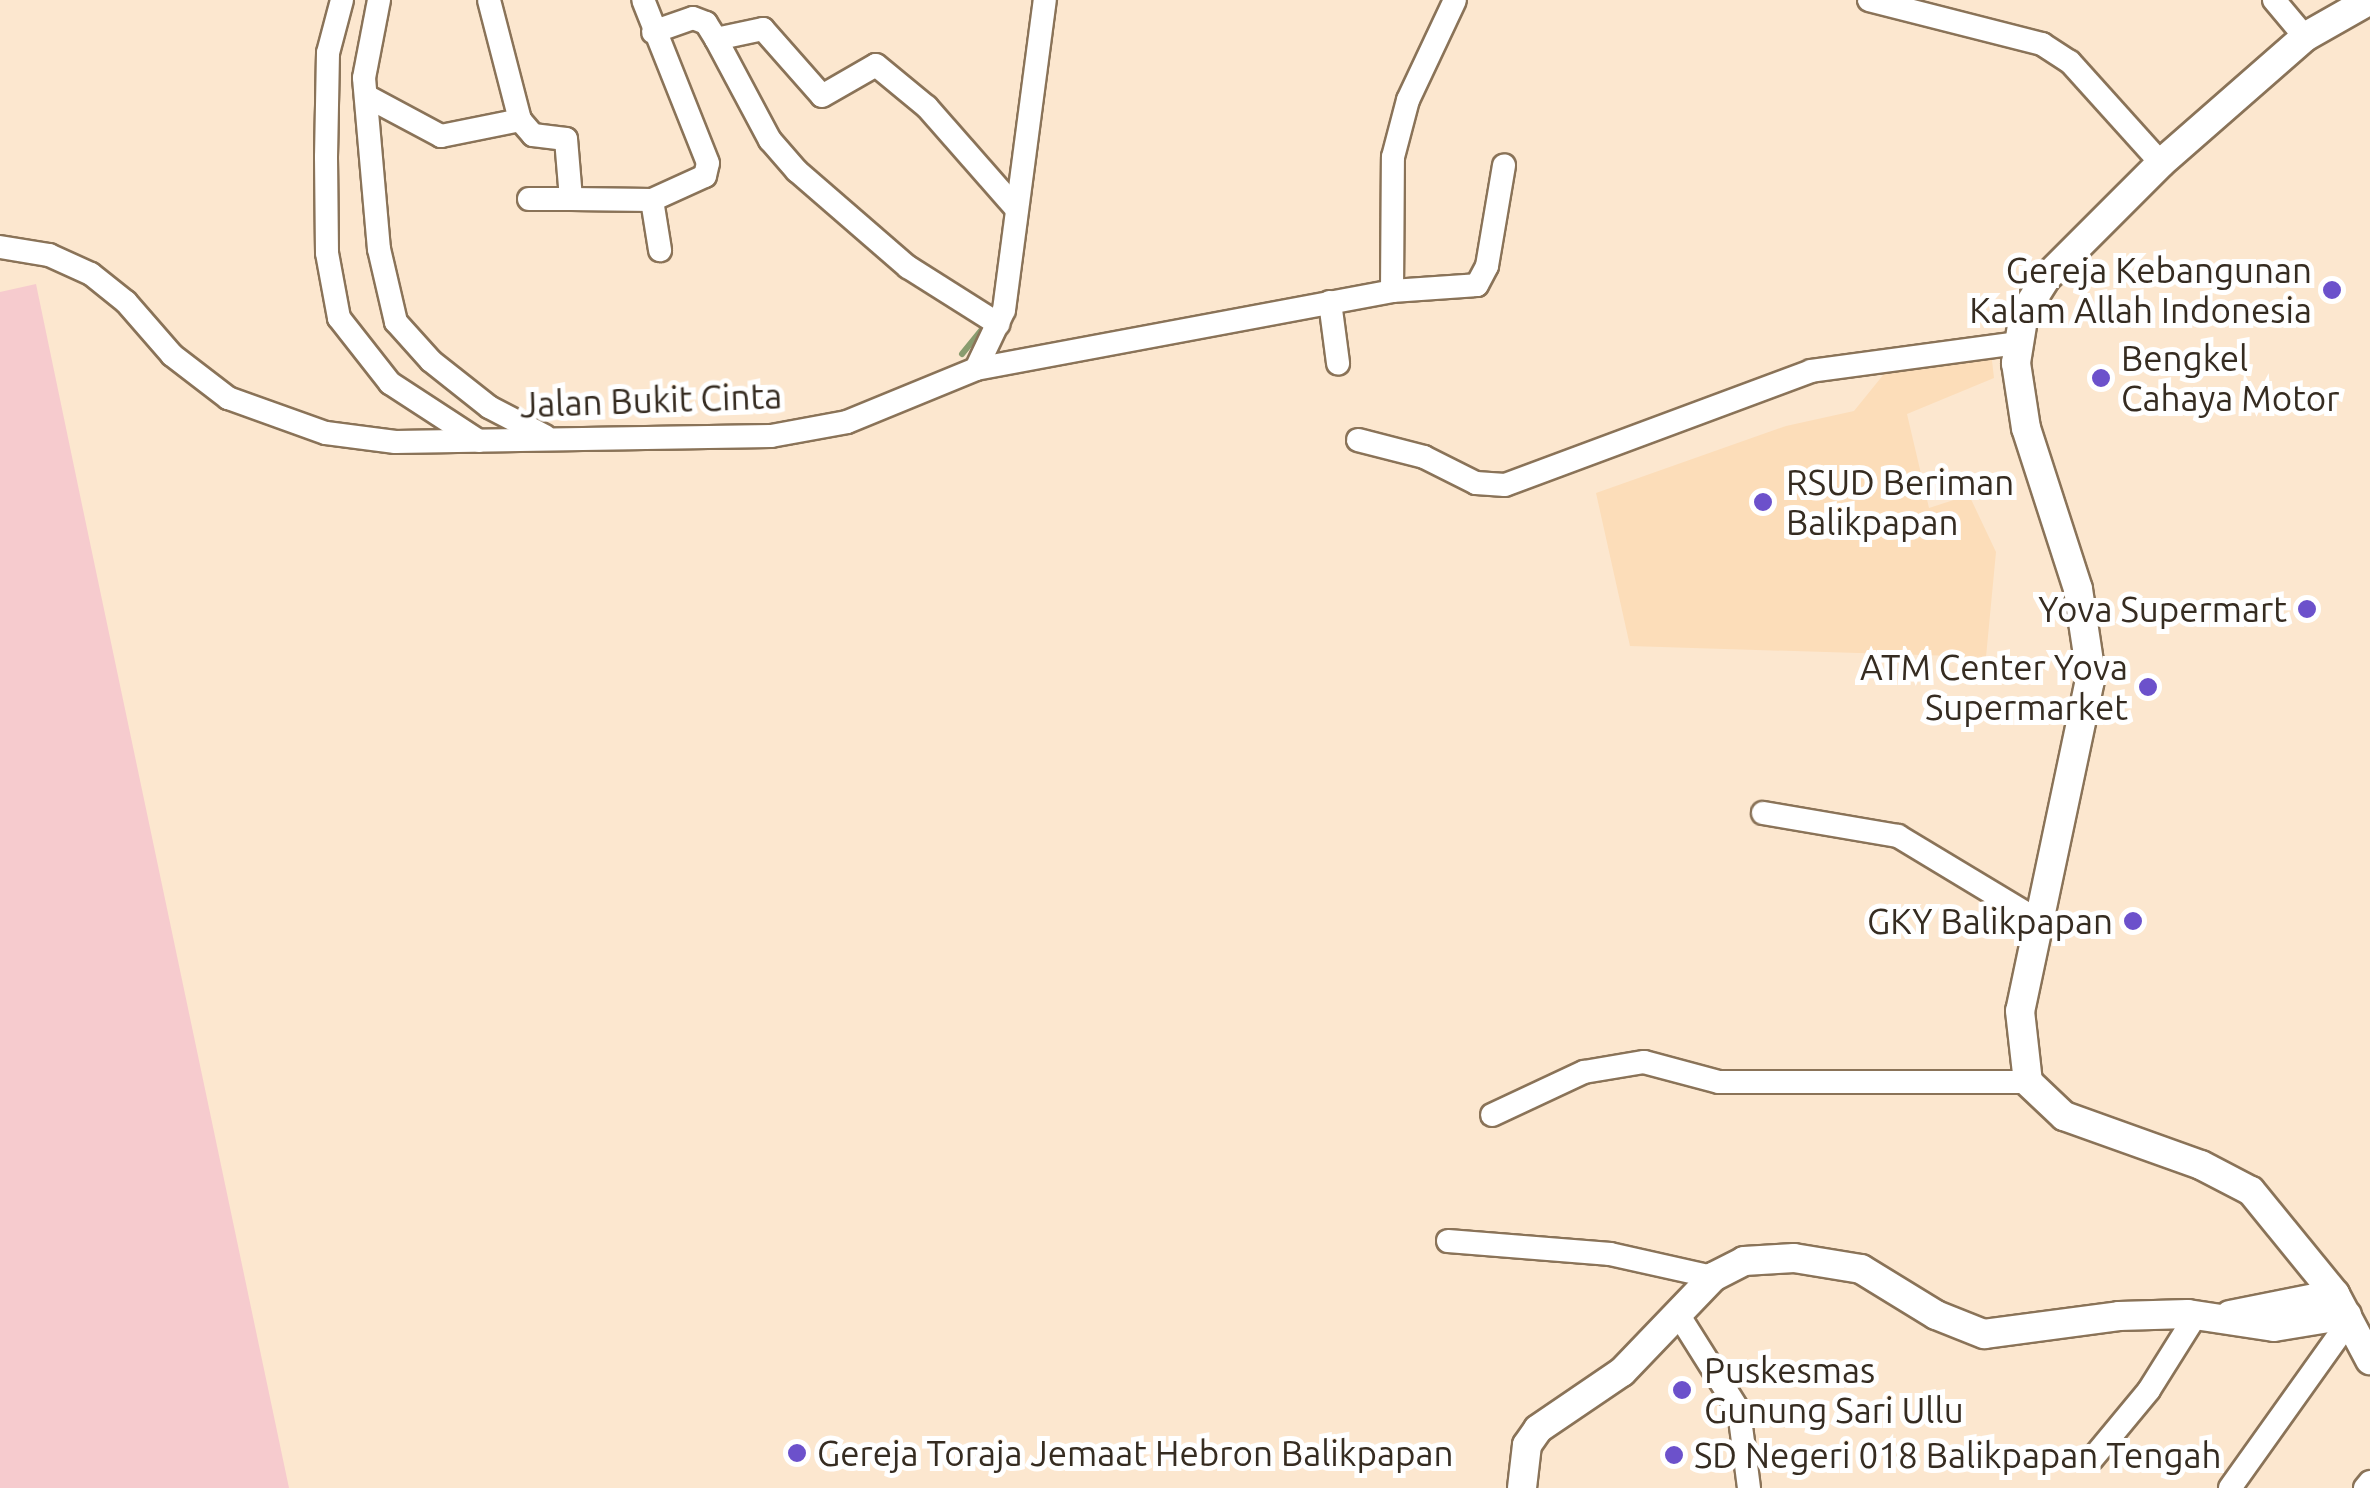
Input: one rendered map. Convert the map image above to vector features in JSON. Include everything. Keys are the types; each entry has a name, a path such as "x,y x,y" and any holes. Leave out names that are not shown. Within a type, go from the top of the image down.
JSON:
{"main road":[{"path":"2370,0 2305,37 2161,163 2032,294 2017,343 2026,428 2078,589 2091,676 2044,924 2020,1011 2028,1082 2064,1116 2222,1176 2370,1360"},
{"path":"1522,1488 1527,1445 1622,1372 1714,1276 1769,1257 1832,1261 1861,1269 1936,1316 1984,1334 2119,1316 2208,1317 2274,1327 2332,1313"},
{"path":"2332,1313 2370,1376"},
{"path":"1537,1488 1539,1454 1570,1409"}],"street":[{"path":"342,0 332,31 327,252 340,318 390,383 479,441"},
{"path":"379,0 368,36 368,97 378,249 396,322 422,353 489,407 547,437"},
{"path":"489,0 520,120 533,135 566,139 571,199"},
{"path":"529,199 652,200 692,187 708,163 642,0"},
{"path":"976,369 998,324 1014,254 1015,207 1045,0"},
{"path":"1392,291 1393,157 1408,100 1456,0"},
{"path":"1869,0 2042,44 2070,62 2161,163"},
{"path":"2274,0 2305,37"},
{"path":"653,32 700,19 716,39 770,140 797,171 908,267 998,324"},
{"path":"716,39 762,29 822,96 876,65 928,107 1015,207"},
{"path":"332,31 368,36"},
{"path":"368,97 441,136 520,120"},
{"name":"Jalan Bukit Cinta","path":"0,247 50,255 90,274 126,302 172,355 228,398 278,420 395,442 771,436 847,422 976,369 1392,291 1482,280 1504,165"},
{"path":"652,200 660,250"},
{"path":"1330,302 1338,363"},
{"path":"1358,440 1424,457 1476,484 1505,485 1811,370 2017,343"},
{"path":"1762,813 1898,836 2044,924"},
{"path":"1492,1114 1584,1072 1644,1062 1720,1082 2028,1082"},
{"path":"1448,1241 1610,1254 1714,1276"},
{"path":"2230,1488 2332,1313"},
{"path":"1678,1314 1739,1411 1749,1488"},
{"path":"2092,1459 2208,1317"},
{"path":"2365,1488 2370,1482"}],"shaded area":[{"path":"36,284 289,1488 0,1488 0,292"},
{"name":"RSUD Beriman Balikpapan","path":"1991,352 1994,378 1907,414 1929,508 1969,495 1996,552 1986,657 1630,646 1596,493 1786,426 1854,411 1888,369"}],"waterway":[{"path":"962,354 987,323"}],"place":[{"name":"Gereja Kebangunan Kalam Allah Indonesia","path":"2332,290"},
{"name":"Bengkel Cahaya Motor","path":"2101,378"},
{"name":"RSUD Beriman Balikpapan","path":"1763,502"},
{"name":"Yova Supermart","path":"2307,609"},
{"name":"ATM Center Yova Supermarket","path":"2148,687"},
{"name":"GKY Balikpapan","path":"2133,921"},
{"name":"Puskesmas Gunung Sari Ullu","path":"1682,1390"},
{"name":"Gereja Toraja Jemaat Hebron Balikpapan","path":"797,1453"},
{"name":"SD Negeri 018 Balikpapan Tengah","path":"1674,1455"}]}
